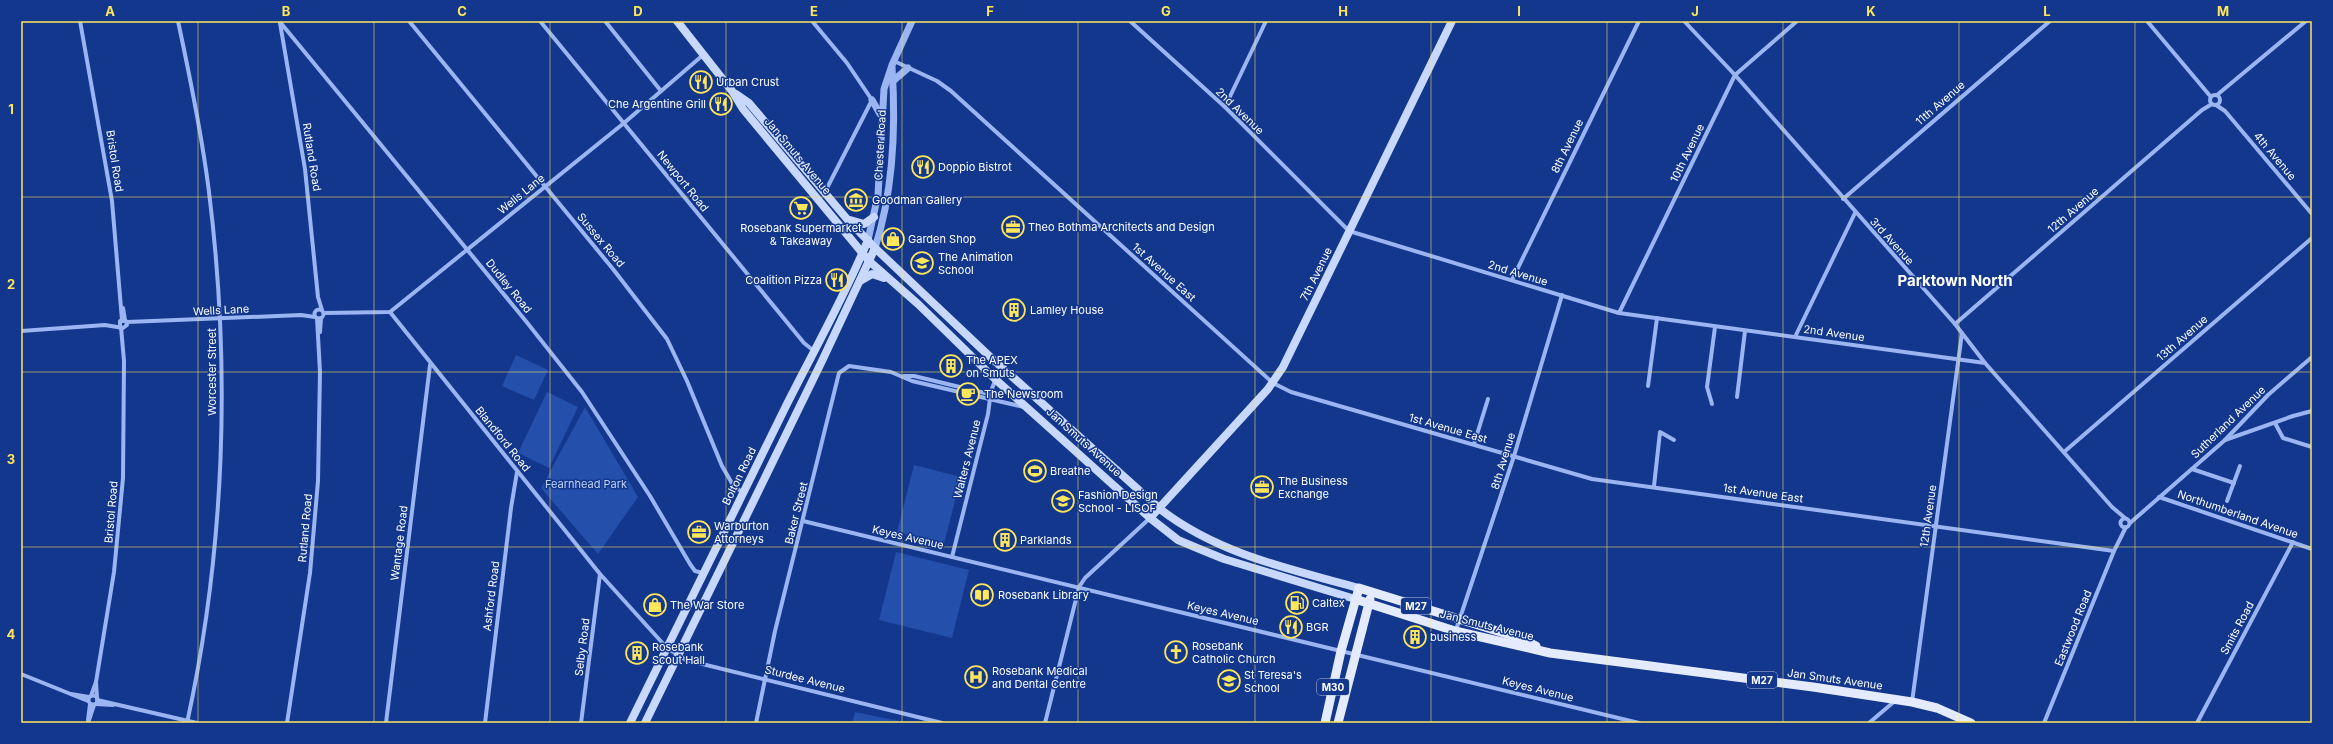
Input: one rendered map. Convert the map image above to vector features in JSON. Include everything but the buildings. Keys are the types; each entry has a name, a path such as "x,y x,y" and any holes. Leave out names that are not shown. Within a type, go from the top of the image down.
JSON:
{"main road":[{"name":"Jan Smuts Avenue","path":"676,21 732,91 743,108 868,261 918,304 995,379 1150,518 1178,540 1224,559 1455,631 1550,653 1912,702 1936,708 1971,723"},
{"name":"7th Avenue","path":"1150,518 1160,509 1208,453 1273,383 1296,340 1452,21"},
{"name":"Jan Smuts Avenue","path":"732,91 749,103 847,219 874,248 1004,369 1182,527 1228,550 1360,588 1520,638 1550,653"},
{"path":"847,219 863,224 874,217"},
{"name":"Bolton Road","path":"630,723 814,351 838,308 868,240"},
{"path":"645,723 860,281 874,248"},
{"path":"860,281 872,274 890,280"},
{"name":"M30","path":"1325,723 1341,651 1355,599 1360,588"},
{"name":"M30","path":"1338,723 1355,654 1373,592"}],"street":[{"name":"Bristol Road","path":"80,21 112,201 122,305 125,439 114,572 93,701 88,722"},
{"name":"Worcester Street","path":"178,21 209,192 220,319 222,399 213,558 188,722"},
{"name":"Dudley Road","path":"280,21 582,392 646,490 690,564 695,571 703,574"},
{"name":"Rutland Road","path":"280,21 306,169 319,314 318,481 310,573 288,722"},
{"name":"Sussex Road","path":"409,21 613,269 667,339 687,381 722,466 733,485 743,493"},
{"name":"Newport Road","path":"540,21 804,343 814,351"},
{"path":"605,21 661,91"},
{"path":"812,21 847,63 879,110 882,122"},
{"name":"Chester Road","path":"868,240 878,195 884,89 893,63 912,21"},
{"name":"2nd Avenue","path":"1130,21 1225,107 1349,231 1619,313 1985,363"},
{"path":"1225,107 1266,21"},
{"name":"8th Avenue","path":"1512,280 1639,21"},
{"name":"3rd Avenue","path":"1684,21 1735,75 1962,333 1985,363 2123,520 2130,523"},
{"name":"10th Avenue","path":"1619,313 1735,75 1797,21"},
{"name":"11th Avenue","path":"1843,199 2050,21"},
{"name":"4th Avenue","path":"2147,21 2312,214"},
{"name":"12th Avenue","path":"1954,324 2306,21"},
{"name":"Wells Lane","path":"21,330 141,322 390,312 544,186 624,123 704,55"},
{"name":"Chester Road","path":"874,248 889,190 893,63"},
{"name":"1st Avenue East","path":"893,63 937,81 976,112 1273,383 1291,392 1592,479 1654,486 1935,527 2114,551"},
{"path":"893,81 908,68"},
{"name":"Chester Road","path":"825,192 872,100"},
{"path":"1795,337 1855,213"},
{"name":"13th Avenue","path":"2064,452 2312,238"},
{"name":"8th Avenue","path":"1455,631 1514,456 1562,296"},
{"name":"Blandford Road","path":"390,312 430,365 600,574 667,648"},
{"path":"1648,386 1657,318"},
{"path":"1712,404 1707,387 1715,327"},
{"path":"1737,397 1745,331"},
{"name":"12th Avenue","path":"1912,702 1957,359 1962,333"},
{"name":"Sutherland Avenue","path":"2126,527 2137,515 2225,440 2268,395 2312,357"},
{"name":"Wantage Road","path":"386,723 430,365"},
{"name":"Baker Street","path":"756,723 775,631 839,373 849,366 904,376"},
{"name":"Walters Avenue","path":"952,557 988,414 989,394 995,379 1004,369"},
{"path":"904,376 933,380 989,394"},
{"path":"904,376 919,383 1029,409"},
{"path":"919,383 920,378"},
{"path":"932,386 933,380"},
{"path":"1474,444 1488,399"},
{"path":"2225,440 2312,411"},
{"path":"2275,423 2283,438 2312,448"},
{"path":"1654,486 1660,432 1674,440"},
{"path":"2228,501 2240,466"},
{"path":"2192,469 2234,483"},
{"name":"Ashford Road","path":"485,723 510,508 517,472"},
{"name":"Northumberland Avenue","path":"2159,497 2312,549"},
{"name":"Sutherland Avenue","path":"2123,520 2137,515"},
{"path":"1045,723 1079,587 1085,578 1150,518"},
{"path":"2123,520 2126,527"},
{"name":"Eastwood Road","path":"2119,539 2123,520"},
{"name":"Keyes Avenue","path":"803,521 1639,723"},
{"name":"Eastwood Road","path":"2044,723 2119,539 2126,527"},
{"name":"Smits Road","path":"2197,723 2292,542"},
{"name":"Selby Road","path":"581,723 600,574"},
{"name":"Sturdee Avenue","path":"667,648 677,656 686,660 942,723"},
{"path":"21,674 93,701 197,723"},
{"path":"1869,723 1896,700"}],"green space":[{"path":"516,355 548,370 534,400 502,386"},
{"path":"547,392 578,407 549,468 518,453"},
{"name":"Fearnhead Park","path":"585,407 638,497 598,554 541,488"},
{"path":"914,465 961,477 944,544 897,532"},
{"path":"896,552 969,570 952,638 879,620"},
{"path":"855,712 899,721 899,723 852,723"}],"place":[{"name":"Urban Crust","path":"701,82"},
{"name":"Che Argentine Grill","path":"721,104"},
{"name":"Doppio Bistrot","path":"923,167"},
{"name":"Goodman Gallery","path":"856,200"},
{"name":"Rosebank Supermarket & Takeaway","path":"801,208"},
{"name":"Theo Bothma Architects and Design","path":"1013,227"},
{"name":"Garden Shop","path":"893,239"},
{"name":"The Animation School","path":"922,263"},
{"name":"Coalition Pizza","path":"837,280"},
{"name":"Lamley House","path":"1014,310"},
{"name":"The APEX on Smuts","path":"951,366"},
{"name":"The Newsroom","path":"968,394"},
{"name":"Breathe","path":"1035,471"},
{"name":"The Business Exchange","path":"1262,487"},
{"name":"Fashion Design School - LISOF","path":"1063,501"},
{"name":"Warburton Attorneys","path":"699,532"},
{"name":"Parklands","path":"1005,540"},
{"name":"Rosebank Library","path":"982,595"},
{"name":"Caltex","path":"1297,603"},
{"name":"The War Store","path":"655,605"},
{"name":"BGR","path":"1291,627"},
{"name":"business","path":"1415,637"},
{"name":"Rosebank Catholic Church","path":"1176,652"},
{"name":"Rosebank Scout Hall","path":"637,653"},
{"name":"Rosebank Medical and Dental Centre","path":"976,677"},
{"name":"St Teresa's School","path":"1229,681"}],"district":[{"name":"Parktown North","path":"1955,281"}]}
